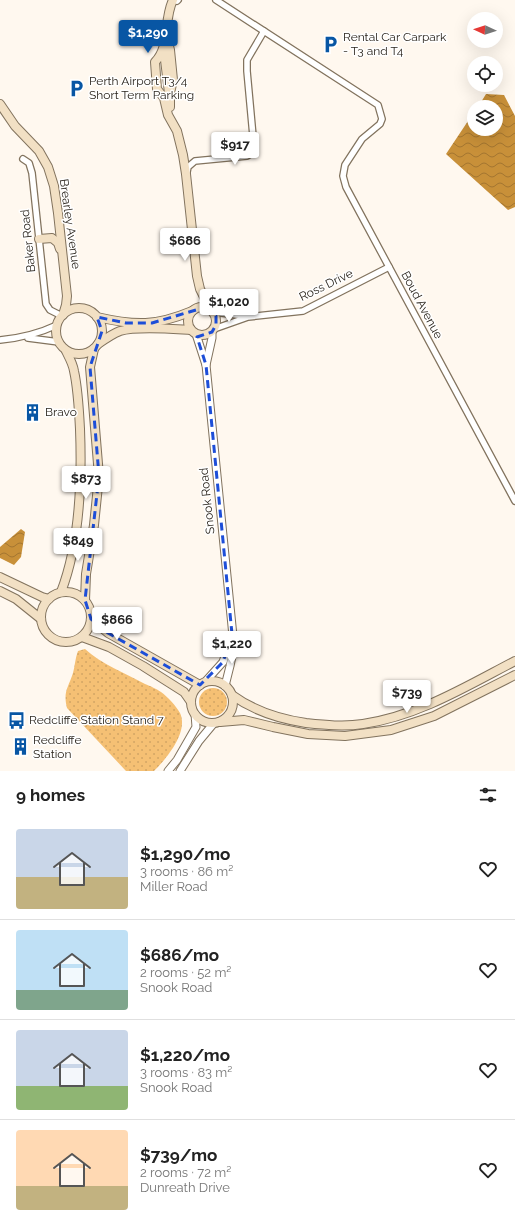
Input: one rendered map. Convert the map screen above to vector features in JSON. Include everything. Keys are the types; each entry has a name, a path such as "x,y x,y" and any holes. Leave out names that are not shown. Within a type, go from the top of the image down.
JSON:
{"main road":[{"path":"171,120 167,100 165,62 168,42 169,14 176,0"},
{"path":"85,600 86,574 94,525 99,476 90,367 96,347 101,338 102,331 101,324 97,317 83,308 72,309 62,316 57,325 56,331 58,342 66,350 73,354 80,354 87,353 96,347 109,336 123,331 147,329 193,332 204,336 213,331 217,320 200,289 197,276 186,174 180,140 171,120 161,56 164,42 168,42"},
{"name":"Brearley Avenue","path":"0,104 15,126 39,151 48,167 54,186 67,301 62,316"},
{"path":"39,238 48,237 56,241 59,246 64,269"},
{"path":"97,317 126,323 152,323 166,320 202,307 212,310"},
{"path":"192,311 188,322 193,332"},
{"path":"61,592 69,570 75,530 79,496 81,457 79,414 74,369 66,350"},
{"path":"0,577 49,599"},
{"path":"0,591 16,599 41,618"},
{"path":"61,592 70,592 78,595 85,600 89,606 91,619 90,626 82,637 72,642 64,642 53,639 45,630 41,618 42,611 49,599 61,592"},
{"path":"91,619 108,634 202,684"},
{"path":"82,637 108,647 143,666 184,692 191,702"},
{"path":"515,661 421,709 388,719 363,724 340,726 290,720 270,715 245,704 232,695 226,686 216,681 202,684 192,695 191,702 195,714 204,721 217,722 244,720 308,734 345,736 391,730 434,716 515,675"},
{"path":"217,722 226,718 232,708 232,695"}],"street":[{"path":"186,174 190,164 195,161 247,156 252,153 254,147 247,60 264,31 216,0"},
{"name":"Boud Avenue","path":"264,31 378,105 382,119 380,124 362,139 345,165 343,176 346,187 515,501"},
{"name":"Baker Road","path":"23,159 29,163 32,173 46,303 47,307 62,316"},
{"name":"Ross Drive","path":"213,331 248,317 304,311 389,267"},
{"name":"Ross Drive","path":"212,310 248,317"},
{"path":"0,340 24,337 42,332 57,325"},
{"name":"Snook Road","path":"206,365 213,331"},
{"name":"Snook Road","path":"193,332 206,365 234,646 226,686"},
{"path":"24,337 58,342"},
{"name":"Snook Road","path":"202,684 222,662 229,646 232,634"},
{"path":"168,771 177,760 196,727 195,714"},
{"path":"184,769 204,736 217,722"}],"highlighted area":[{"path":"206,307 216,316 216,325 212,332 197,337 206,365 232,634 223,662 200,685 108,633 91,619 85,600 99,476 90,367 102,331 97,317 126,323 152,323"}],"shaded area":[{"path":"85,649 106,664 159,691 172,702 180,713 182,720 179,737 170,752 154,771 126,771 67,708 66,694 77,654 78,651"},
{"path":"213,688 223,692 227,702 223,712 213,716 203,712 199,702 203,692"}],"water":[{"path":"486,94 504,95 515,116 515,207 508,210 446,154 467,122 467,136 503,136 503,100 482,100"},
{"path":"21,529 25,532 21,557 14,565 0,558 0,547"}],"place":[{"name":"Rental Car Carpark - T3 and T4","path":"330,44"},
{"name":"Perth Airport T3/4 Short Term Parking","path":"76,88"},
{"name":"Bravo","path":"32,412"},
{"name":"Redcliffe Station Stand 7","path":"16,720"},
{"name":"Redcliffe Station","path":"20,747"}]}
